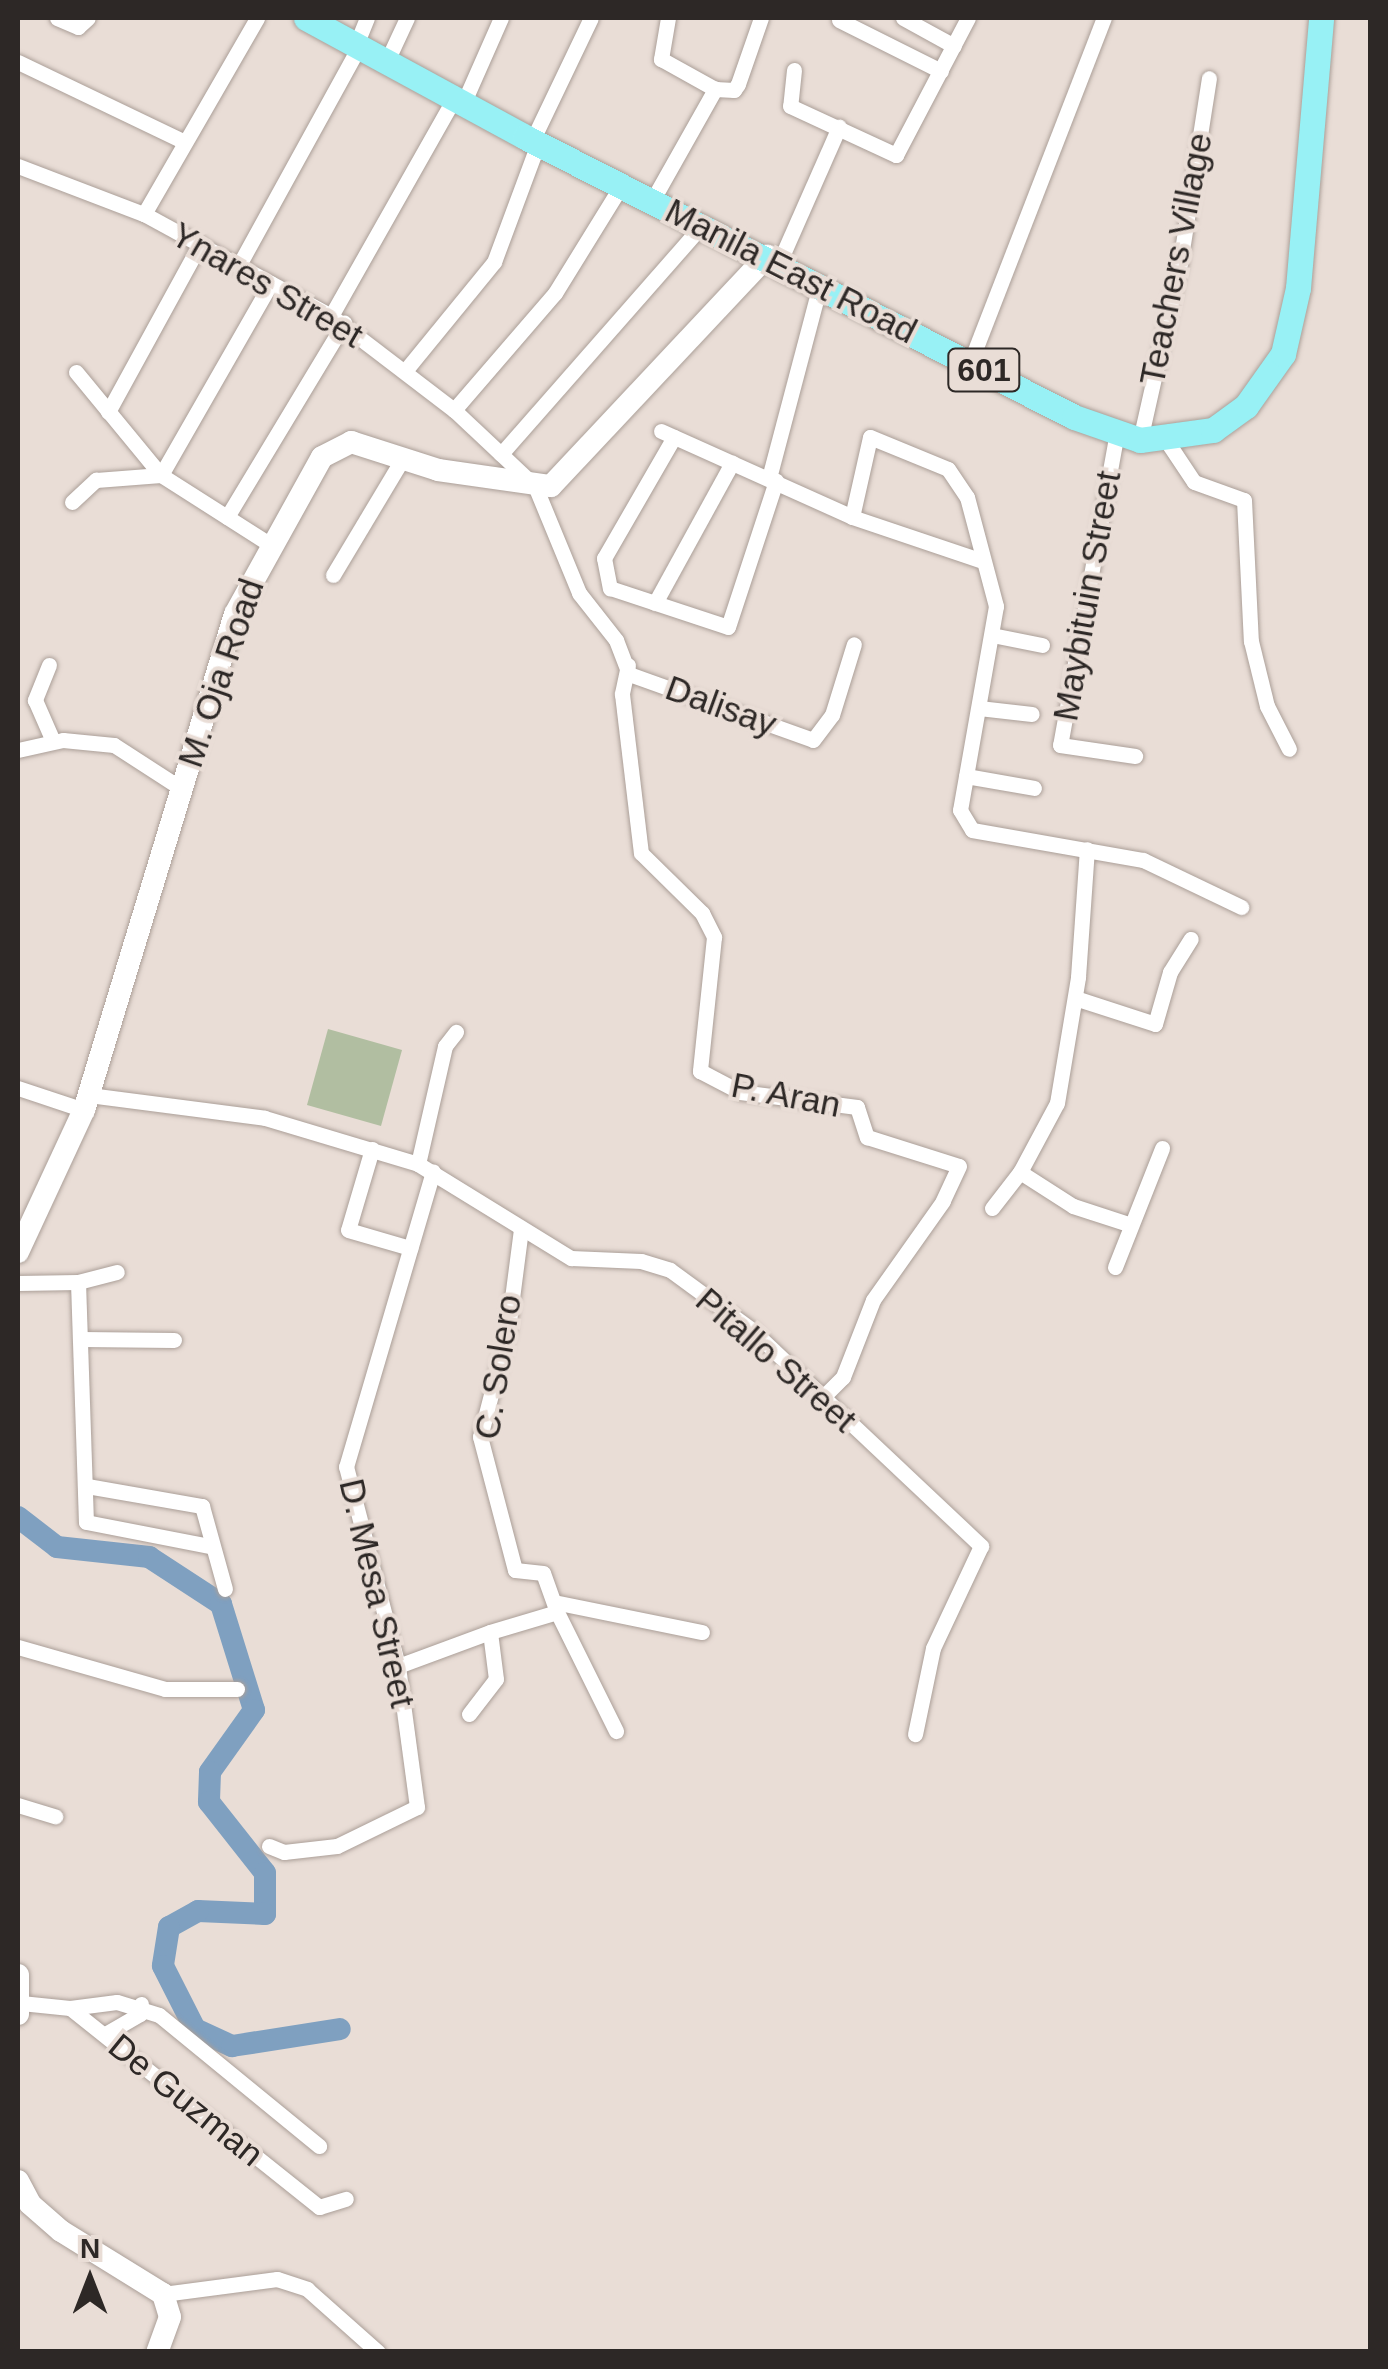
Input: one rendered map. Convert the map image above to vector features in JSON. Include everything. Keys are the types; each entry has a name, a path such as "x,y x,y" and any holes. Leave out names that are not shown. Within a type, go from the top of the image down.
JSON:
{"main road":[{"name":"Manila East Road","path":"306,18 535,142 970,362 1141,438"},
{"path":"1141,438 1213,430 1246,406 1283,354 1294,324 1321,18"}],"street":[{"path":"57,18 78,27 88,18"},
{"path":"144,214 257,18"},
{"path":"239,265 357,46 367,18"},
{"path":"386,62 407,18"},
{"path":"227,517 459,101 501,18"},
{"path":"405,372 494,262 535,142 590,18"},
{"path":"668,18 661,59 714,89 734,90 761,18"},
{"path":"903,18 954,46"},
{"path":"794,70 790,106 896,155 968,18"},
{"path":"970,362 1104,18"},
{"path":"840,20 941,72"},
{"path":"18,62 186,142"},
{"name":"Teachers Village","path":"1141,438 1180,263 1209,78"},
{"path":"652,201 714,89"},
{"path":"628,669 579,593 536,486 563,480 773,260 839,127"},
{"name":"Ynares Street","path":"18,166 144,214 338,320 454,410 536,486"},
{"path":"454,410 555,293 621,186"},
{"path":"502,454 702,225"},
{"path":"108,412 200,244"},
{"path":"161,475 271,283"},
{"path":"820,286 772,480 728,626 610,588 601,570 667,434 732,462 772,480 852,517 948,555 980,560"},
{"path":"76,372 161,475 271,545"},
{"path":"852,517 870,437 948,469 960,482 980,560 994,588 992,634 960,810 972,830 1144,860 1241,906"},
{"path":"1141,438 1194,482 1244,500 1251,641 1267,706 1289,749"},
{"name":"Maybituin Street","path":"1135,756 1060,745 1141,438"},
{"name":"M. Oja Road","path":"18,1252 25,1227 66,1161 86,1103 236,614 322,457 340,442 536,486"},
{"path":"333,575 403,458"},
{"path":"655,603 732,462"},
{"path":"72,502 96,480 161,475"},
{"path":"992,634 1042,645"},
{"name":"Dalisay","path":"628,669 813,740 832,715 854,644"},
{"path":"48,664 35,700 53,741"},
{"name":"P. Aran","path":"628,669 622,694 640,853 702,913 714,937 700,1071 740,1092 857,1107 867,1137 960,1166 944,1201 873,1300 843,1376 824,1397"},
{"path":"979,708 1032,714"},
{"path":"18,750 53,741 114,745 182,789"},
{"path":"966,776 1034,788"},
{"path":"992,1208 1020,1172 1057,1103 1074,998 1087,848"},
{"path":"1074,998 1156,1024 1170,972 1191,938"},
{"name":"D. Mesa Street","path":"269,1846 325,1849 417,1807 398,1666 346,1467 410,1248 445,1046 456,1032"},
{"name":"Pitallo Street","path":"18,1088 86,1103 265,1118 426,1168 571,1258 641,1261 670,1270 752,1330 981,1546 933,1648 915,1734"},
{"path":"1115,1267 1162,1148"},
{"path":"372,1149 348,1230 410,1248"},
{"path":"1020,1172 1073,1206 1131,1225"},
{"name":"C. Solero","path":"521,1228 508,1329 480,1437 516,1570 543,1572 556,1607"},
{"path":"18,1283 78,1282 117,1272"},
{"path":"78,1282 86,1522 209,1546"},
{"path":"81,1338 174,1340"},
{"path":"87,1486 202,1506 209,1546 225,1589"},
{"path":"556,1607 616,1732"},
{"path":"398,1666 556,1607 702,1632"},
{"path":"469,1714 496,1679 490,1632"},
{"path":"18,1648 165,1689 237,1688"},
{"path":"18,1805 55,1816"},
{"path":"18,1975 19,2008"},
{"path":"70,2008 140,2004 319,2146"},
{"path":"106,2033 140,2014 140,2004"},
{"name":"De Guzman","path":"19,2008 70,2008 87,2026 106,2033 318,2207 346,2198"},
{"path":"18,2180 30,2204 61,2231 163,2294 277,2279 307,2289 378,2352"},
{"path":"157,2352 170,2317 163,2294"}],"green space":[{"path":"328,1029 402,1050 381,1126 307,1105"}],"waterway":[{"path":"18,1517 57,1547 149,1557 221,1604 254,1710 210,1772 209,1802 265,1873 265,1914 198,1911 169,1927 163,1966 195,2029 232,2046 340,2029"}]}
